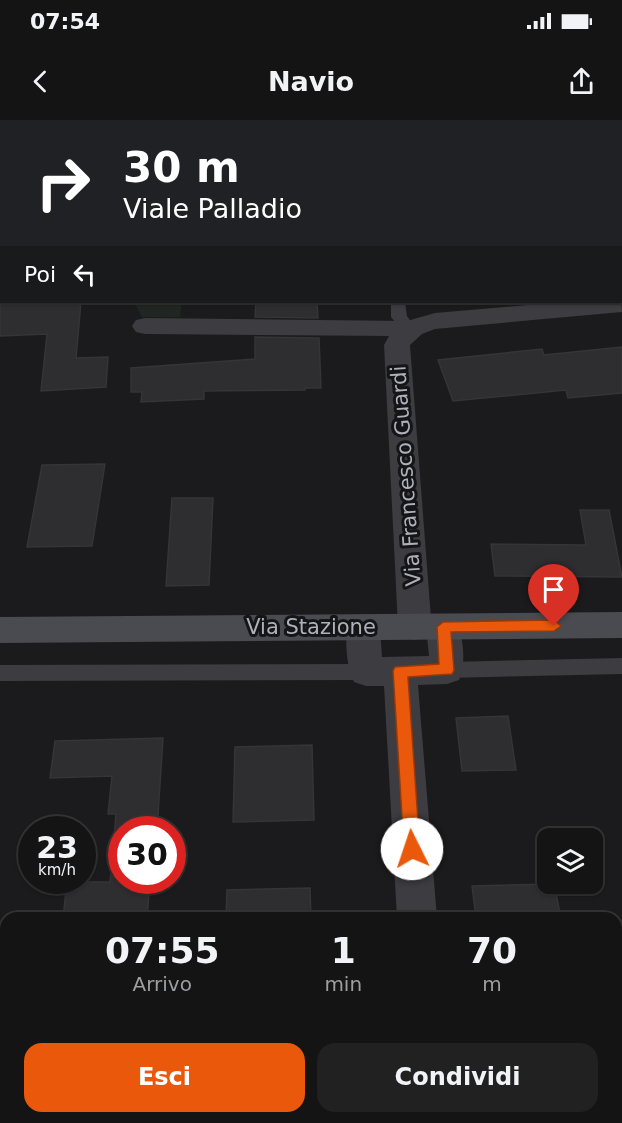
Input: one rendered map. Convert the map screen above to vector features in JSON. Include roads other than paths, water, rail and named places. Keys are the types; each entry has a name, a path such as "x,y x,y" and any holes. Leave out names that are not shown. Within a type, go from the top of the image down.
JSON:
{"street":[{"path":"145,327 408,329 423,323 447,320 622,304"},
{"name":"Via Francesco Guardi","path":"408,329 397,345 429,627 447,670"},
{"name":"Via Stazione","path":"0,630 622,625"},
{"path":"363,627 383,671 416,912"},
{"path":"383,671 447,670"}],"lane":[{"path":"398,303 399,317 408,329"},
{"path":"447,670 622,666"},
{"path":"0,674 383,671"}]}
